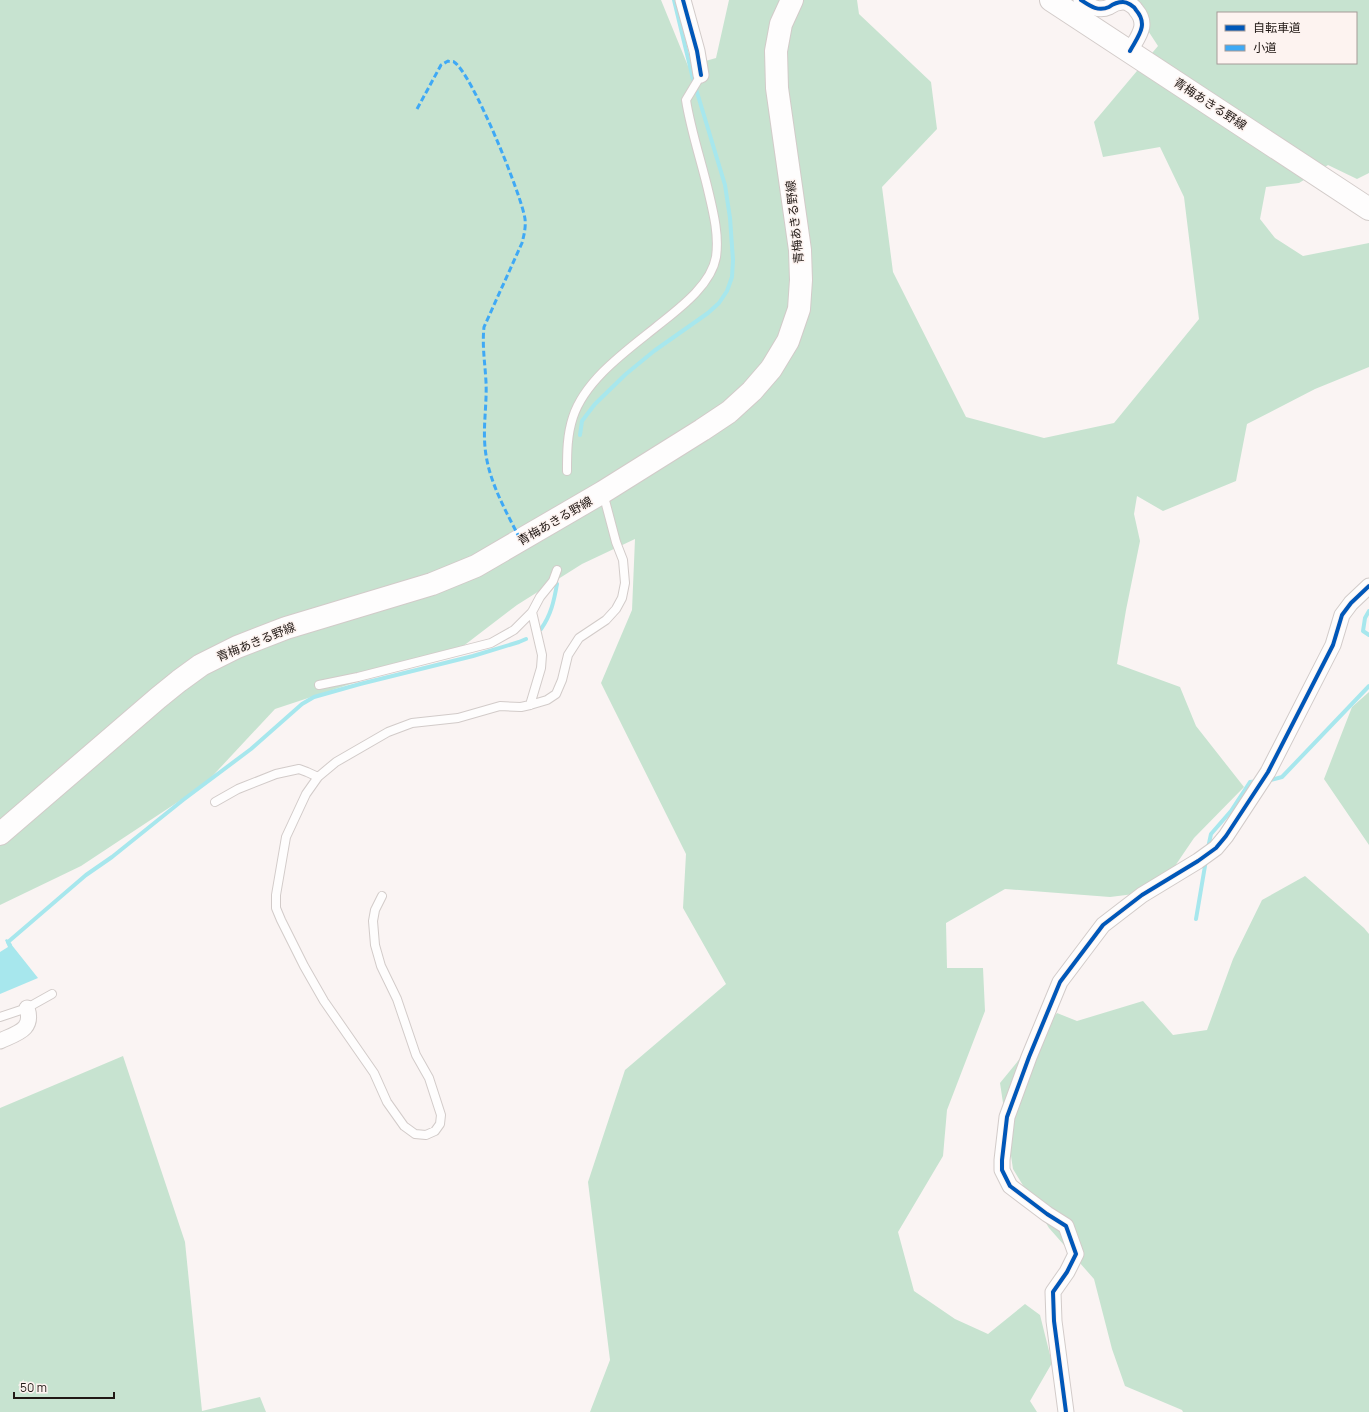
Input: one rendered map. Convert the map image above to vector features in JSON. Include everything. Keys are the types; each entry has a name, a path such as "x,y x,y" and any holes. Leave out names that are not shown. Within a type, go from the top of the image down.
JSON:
{"main road":[{"name":"青梅あきる野線","path":"0,834 163,693 201,665 237,647 286,628 432,584 476,566 603,492 729,412 752,391 771,369 788,341 798,308 800,250 778,88 776,51 781,24 792,0"},
{"name":"青梅あきる野線","path":"1051,0 1369,209"}],"street":[{"path":"683,0 701,75"},
{"path":"1081,0 1091,7 1099,9 1106,8 1115,3 1124,2 1134,7 1141,15 1143,25 1140,34 1130,51"},
{"path":"1066,1412 1054,1321 1053,1292 1067,1272 1076,1254 1066,1226 1047,1214 1010,1186 1002,1170 1007,1117 1029,1057 1060,982 1103,925 1142,895 1198,861 1216,848 1226,836 1268,772 1333,644 1342,615 1351,603 1369,586"},
{"path":"0,1041 26,1028 29,1021 27,1008"}],"lane":[{"path":"567,471 568,437 573,417 587,390 612,363 681,308 708,277 716,260 716,220 688,113 686,100 701,75"},
{"path":"382,896 375,910 373,921 376,945 381,966 397,999 416,1055 429,1078 441,1115 438,1128 435,1131 426,1134 415,1134 404,1126 387,1102 374,1073 324,1001 304,966 276,908 279,872 286,845 286,837 306,794 318,777 336,762 388,732 412,723 458,718 500,706 522,707 547,700 556,694 562,680 568,655 579,638 606,620 616,610 622,598 626,583 623,560 616,542 603,492"},
{"path":"319,685 358,677 491,643 514,630 532,612 540,597 553,580 557,570"},
{"path":"530,705 541,668 542,655 532,612"},
{"path":"215,802 238,789 276,774 299,769 318,777"},
{"path":"0,1017 27,1008 52,994"}],"green space":[{"path":"0,0 661,0 688,66 716,58 729,0 857,0 859,14 931,82 937,129 882,187 893,272 966,417 1044,438 1114,423 1199,319 1184,197 1160,147 1103,157 1094,122 1158,46 1128,0 1369,0 1369,173 1357,179 1328,165 1299,183 1266,187 1260,219 1275,238 1303,256 1369,243 1369,367 1315,389 1247,424 1236,481 1163,511 1137,496 1134,514 1140,541 1117,664 1180,687 1196,726 1244,787 1194,838 1158,891 1110,897 1005,889 946,923 947,968 983,968 985,1011 947,1110 943,1156 898,1232 914,1291 955,1319 988,1334 1025,1304 1040,1315 1052,1363 1030,1401 1037,1412 590,1412 610,1360 588,1182 625,1070 726,984 683,908 686,854 601,683 632,610 635,539 582,564 517,605 462,647 275,709 205,784 81,866 0,905"},
{"path":"1369,692 1369,845 1324,779 1352,707"},
{"path":"1305,876 1369,934 1369,1412 1183,1412 1182,1410 1125,1386 1112,1349 1094,1279 1049,1228 1013,1169 1000,1083 1057,1013 1077,1021 1143,1001 1173,1035 1207,1030 1233,959 1262,900"},
{"path":"123,1056 185,1242 202,1411 260,1397 266,1412 0,1412 0,1108"}],"water":[{"path":"7,939 38,978 0,994 0,952 8,947 5,940"}],"waterway":[{"path":"580,435 582,421 595,404 626,374 654,351 708,313 719,303 727,291 732,277 733,260 730,218 725,185 693,79 674,0"},
{"path":"541,629 552,608 557,584"},
{"path":"1369,611 1365,618 1363,631 1369,635"},
{"path":"10,945 8,942 86,875 112,857 183,800 251,749 302,704 314,697 473,656 526,639"},
{"path":"1267,781 1282,777 1369,686"},
{"path":"1208,848 1211,834 1231,811 1250,782 1258,781"},
{"path":"1196,919 1206,860"}],"marked path":[{"path":"417,109 441,65 448,61 454,62 462,71 484,110 506,162 522,206 525,219 522,243 484,327 483,341 486,382 485,447 487,460 498,496 521,541"}],"cycle path":[{"path":"683,0 697,51 701,75"},
{"path":"1081,0 1098,9 1109,7 1119,2 1128,3 1134,7 1140,15 1142,26 1130,51"},
{"path":"1066,1412 1054,1321 1053,1292 1067,1272 1076,1254 1066,1226 1047,1214 1010,1186 1002,1170 1007,1117 1029,1057 1060,982 1103,925 1142,895 1198,861 1216,848 1226,836 1268,772 1333,645 1342,615 1351,603 1369,586"}]}
